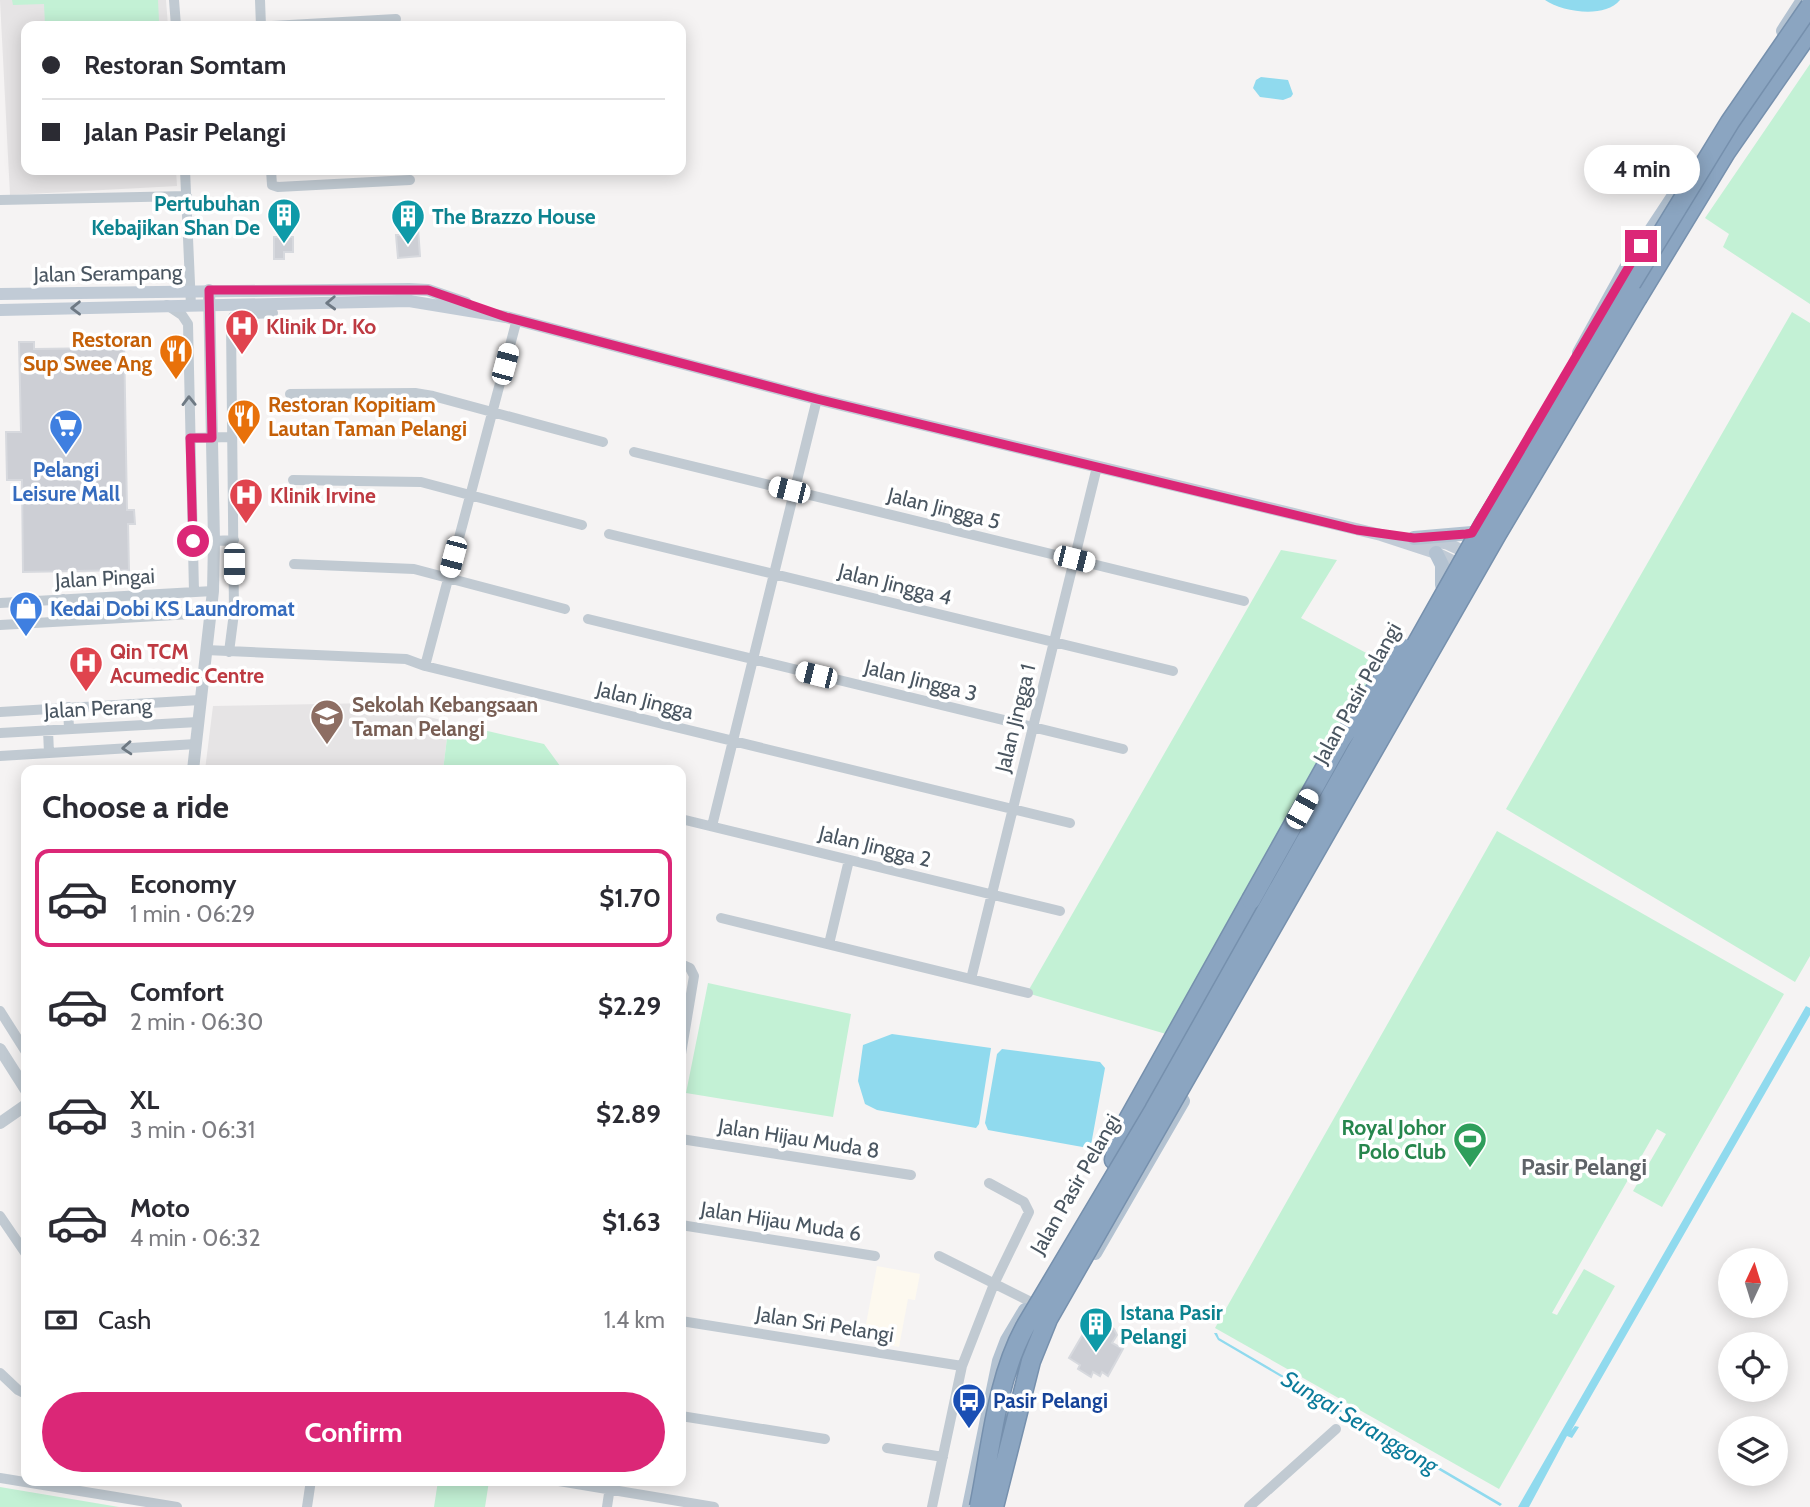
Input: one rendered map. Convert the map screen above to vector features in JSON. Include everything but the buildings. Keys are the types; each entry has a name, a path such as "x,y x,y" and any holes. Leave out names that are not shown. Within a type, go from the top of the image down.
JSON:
{"highway":[{"path":"979,1507 1003,1392 1018,1339 1167,1086 1484,524 1730,122 1810,6"},
{"path":"994,1507 1031,1361 1048,1319 1376,744 1580,394 1727,152 1810,31"},
{"path":"1114,1160 1119,1136 1340,741 1400,651 1424,629"}],"main road":[{"name":"Jalan Pasir Pelangi","path":"969,1507 999,1361 1007,1340 1114,1160 1626,268 1803,0"},
{"path":"1002,1507 1031,1380 1059,1316 1433,658 1480,567 1680,239 1810,44"},
{"name":"Jalan Serampang","path":"0,294 191,290 428,290 512,318 817,399 1381,535 1436,553 1459,556"},
{"name":"Jalan Serampang","path":"0,310 409,301 512,318"},
{"path":"1414,538 1472,533"},
{"name":"Jalan Serampang","path":"1381,535 1436,541 1480,567"},
{"path":"1436,553 1442,565 1442,585"}],"street":[{"path":"174,0 176,21"},
{"path":"260,0 261,21"},
{"path":"361,21 396,19"},
{"path":"185,175 191,306"},
{"path":"271,175 272,185 278,187 410,180"},
{"path":"0,200 187,197"},
{"path":"193,765 213,591 209,290"},
{"path":"167,305 188,324 194,592"},
{"path":"229,652 234,613 231,322 233,317 238,315 273,313"},
{"path":"425,666 512,318"},
{"path":"290,394 415,393 603,442"},
{"path":"712,826 817,399"},
{"path":"190,438 232,438"},
{"name":"Jalan Jingga 5","path":"634,452 1244,601"},
{"name":"Jalan Jingga 1","path":"971,979 1097,467"},
{"path":"293,480 408,480 582,525"},
{"name":"Jalan Jingga 4","path":"609,534 1173,671"},
{"path":"214,541 234,540"},
{"path":"294,564 392,566 448,577 565,610"},
{"name":"Jalan Pingai","path":"0,603 213,591"},
{"path":"63,599 64,621"},
{"path":"0,625 210,613"},
{"name":"Jalan Jingga 3","path":"588,619 1124,749"},
{"name":"Jalan Jingga","path":"206,650 393,657 1070,823"},
{"path":"0,712 200,700"},
{"path":"68,707 69,729"},
{"name":"Jalan Perang","path":"0,733 198,722"},
{"path":"48,730 49,753"},
{"name":"Jalan Perang","path":"0,756 196,744"},
{"name":"Jalan Jingga 2","path":"686,820 1060,911"},
{"path":"829,944 849,860"},
{"path":"721,918 1028,993"},
{"path":"686,966 694,976 686,1023"},
{"path":"0,1011 21,1044"},
{"path":"0,1049 21,1082"},
{"path":"0,1123 21,1108"},
{"name":"Jalan Hijau Muda 8","path":"686,1140 911,1175"},
{"path":"932,1507 962,1366 994,1284 1029,1212 1024,1202 989,1183"},
{"path":"0,1216 21,1247"},
{"name":"Jalan Hijau Muda 6","path":"686,1226 874,1256"},
{"path":"939,1255 1059,1316"},
{"name":"Jalan Sri Pelangi","path":"686,1322 962,1366"},
{"path":"0,1373 21,1392"},
{"path":"686,1417 825,1439"},
{"path":"1249,1507 1336,1429"},
{"path":"887,1448 943,1457"},
{"path":"0,1478 21,1481"},
{"path":"49,1486 177,1507"},
{"path":"307,1507 310,1486"},
{"path":"607,1507 610,1486"},
{"path":"615,1486 714,1507"}],"shaded area":[{"path":"0,0 166,0 168,21 21,21 21,175 176,175 177,186 10,195"},
{"name":"Sekolah Kebangsaan Taman Pelangi","path":"374,703 449,722 444,765 206,765 213,706"},
{"path":"877,1266 920,1274 915,1300 908,1299 899,1347 863,1340"}],"green space":[{"path":"12,0 158,0 159,21 45,21 44,4 13,5"},
{"path":"1810,64 1810,304 1723,247 1729,234 1705,218"},
{"path":"1792,312 1810,323 1810,956 1795,982 1506,809"},
{"path":"1281,550 1337,560 1301,618 1385,663 1304,793 1166,1034 1027,993"},
{"path":"449,722 544,744 559,765 444,765"},
{"name":"Royal Johor Polo Club","path":"1497,831 1784,994 1662,1207 1633,1191 1666,1134 1657,1129 1552,1313 1557,1315 1584,1269 1615,1286 1499,1489 1215,1328"},
{"path":"708,983 851,1014 833,1117 686,1093"},
{"path":"437,1486 488,1486 485,1507 434,1507"},
{"path":"0,1487 119,1507 0,1507"}],"water":[{"path":"1545,0 1620,0 1604,10 1583,12 1562,8"},
{"path":"1261,77 1288,80 1293,94 1283,100 1260,97 1253,88 1256,80"},
{"path":"1806,1006 1810,1008 1810,1015 1571,1431 1575,1426 1579,1427 1572,1438 1567,1436 1529,1507 1518,1507"},
{"path":"892,1034 991,1048 979,1124 976,1128 877,1110 865,1104 858,1081 863,1045"},
{"path":"1002,1049 1100,1062 1105,1068 1091,1145 1088,1148 988,1130 985,1123 997,1054"},
{"name":"Sungai Seranggong","path":"1214,1333 1502,1504 1500,1506 1218,1340"}],"place":[{"name":"Pertubuhan Kebajikan Shan De","path":"284,245"},
{"name":"The Brazzo House","path":"408,246"},
{"name":"Klinik Dr. Ko","path":"242,356"},
{"name":"Restoran Sup Swee Ang","path":"176,381"},
{"name":"Restoran Kopitiam Lautan Taman Pelangi","path":"244,446"},
{"name":"Pelangi Leisure Mall","path":"66,456"},
{"name":"Klinik Irvine","path":"246,525"},
{"name":"Kedai Dobi KS Laundromat","path":"26,638"},
{"name":"Qin TCM Acumedic Centre","path":"86,693"},
{"name":"Sekolah Kebangsaan Taman Pelangi","path":"327,746"},
{"name":"Royal Johor Polo Club","path":"1470,1169"},
{"name":"Istana Pasir Pelangi","path":"1096,1354"},
{"name":"Pasir Pelangi","path":"969,1430"}],"district":[{"name":"Pasir Pelangi","path":"1584,1167"}],"route":[{"path":"193,541 190,438 212,438 209,290 354,288 428,290 506,317 817,399 1357,530 1414,538 1472,533 1641,246"}]}
